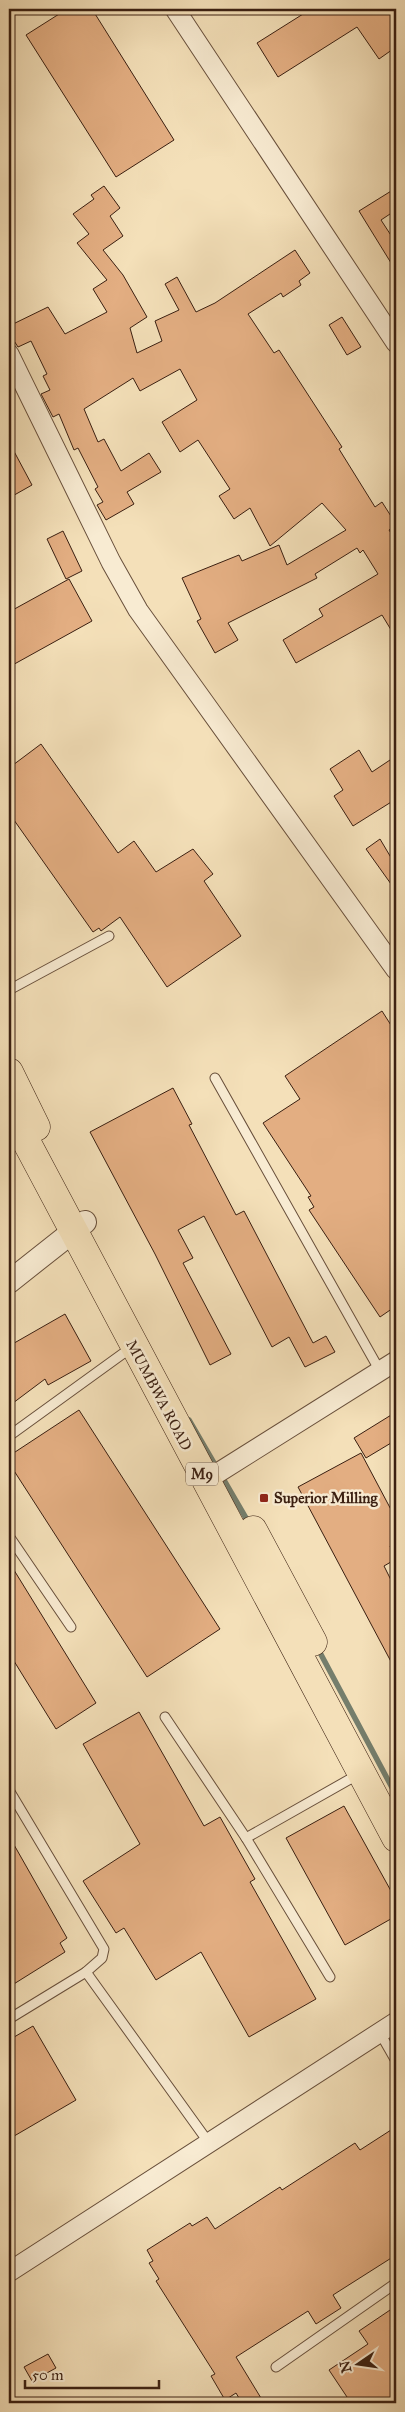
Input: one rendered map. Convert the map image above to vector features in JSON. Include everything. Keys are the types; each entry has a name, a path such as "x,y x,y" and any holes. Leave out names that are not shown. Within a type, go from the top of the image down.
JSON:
{"main road":[{"name":"MUMBWA ROAD","path":"9,1072 133,1346 214,1476 361,1773 396,1838"},
{"name":"MUMBWA ROAD","path":"9,1109 79,1227 214,1476 396,1800"}],"street":[{"path":"175,9 396,343"},
{"path":"9,354 111,562 138,610 396,970"},
{"path":"9,1282 79,1227"},
{"path":"214,1476 396,1361"},
{"path":"9,2272 396,2022"}],"lane":[{"path":"9,990 109,936"},
{"path":"215,1078 380,1371"},
{"path":"9,1436 133,1346"},
{"path":"9,1536 71,1627"},
{"path":"165,1717 246,1838 330,1977"},
{"path":"246,1838 361,1773"},
{"path":"9,1790 104,1950 102,1958 86,1972 9,2019"},
{"path":"86,1972 209,2143"},
{"path":"380,2033 396,2061"},
{"path":"276,2367 396,2283"}],"building":[{"path":"67,9 92,9 174,140 116,177 26,35"},
{"path":"311,9 396,9 396,47 379,59 357,27 278,77 257,43"},
{"path":"104,186 120,208 110,216 123,236 103,250 123,275 147,317 130,328 137,353 162,341 155,321 179,310 165,284 177,277 196,312 215,303 295,250 310,273 299,281 301,285 283,297 281,293 248,314 274,353 279,350 342,447 339,449 375,507 382,502 396,524 389,530 396,541 396,638 382,615 296,663 283,640 323,616 319,609 378,574 363,550 360,553 357,548 315,574 317,578 228,623 238,640 215,653 197,621 201,619 182,578 239,555 242,561 279,545 287,565 346,530 322,503 270,546 250,508 234,519 219,496 230,489 198,440 180,452 162,422 197,400 180,369 140,391 133,378 84,409 98,442 104,439 121,471 149,453 161,472 127,492 134,504 106,520 97,505 103,502 95,489 98,487 78,448 74,450 59,414 53,417 41,394 50,390 43,376 47,374 31,341 18,347 9,333 9,326 48,307 65,334 107,312 93,289 107,280 77,243 89,234 73,214 94,199 91,195"},
{"path":"396,188 396,210 381,220 396,243 396,271 359,211"},
{"path":"342,317 361,347 347,355 329,325"},
{"path":"9,442 32,485 9,498"},
{"path":"63,531 82,571 66,579 47,539"},
{"path":"69,579 92,621 9,667 9,612"},
{"path":"41,744 118,853 134,841 156,872 193,849 213,874 204,881 241,936 167,987 120,917 101,931 99,928 93,932 9,813 9,768"},
{"path":"359,750 372,772 396,756 396,799 353,826 334,796 343,790 330,769"},
{"path":"380,839 396,866 396,891 366,849"},
{"path":"382,1011 396,1033 396,1306 380,1317 309,1210 314,1207 308,1197 311,1196 263,1123 300,1099 285,1076"},
{"path":"173,1088 192,1124 189,1125 236,1215 244,1211 313,1343 326,1336 335,1352 305,1367 289,1337 272,1347 204,1216 178,1230 193,1258 183,1263 231,1354 210,1365 155,1254 90,1132"},
{"path":"65,1314 91,1361 48,1385 45,1379 9,1406 9,1346"},
{"path":"79,1410 220,1629 147,1677 9,1463 9,1456"},
{"path":"396,1412 396,1440 366,1458 354,1438"},
{"path":"361,1453 396,1519 396,1542 390,1546 396,1559 384,1566 396,1590 396,1671 298,1487"},
{"path":"9,1562 96,1703 56,1729 9,1653"},
{"path":"139,1712 204,1826 220,1817 255,1879 250,1882 316,1999 249,2037 201,1952 156,1980 124,1928 116,1933 83,1881 140,1844 83,1744"},
{"path":"344,1806 396,1900 396,1916 345,1945 286,1838"},
{"path":"9,1836 67,1938 60,1943 65,1952 9,1987"},
{"path":"33,2026 76,2100 9,2139 9,2040"},
{"path":"391,2130 396,2138 396,2255 333,2295 341,2308 316,2324 308,2311 236,2357 264,2403 242,2403 236,2393 225,2400 211,2376 215,2374 156,2281 159,2279 149,2263 153,2261 147,2250 190,2223 192,2226 207,2217 215,2229 280,2187 282,2190 355,2143 360,2150"},
{"path":"396,2306 396,2403 351,2403 329,2370 368,2344 359,2331"},
{"path":"48,2354 56,2368 32,2381 24,2367"}],"waterway":[{"path":"189,1420 250,1525"},
{"path":"317,1647 396,1795"}],"place":[{"name":"Superior Milling","path":"264,1498"}]}
